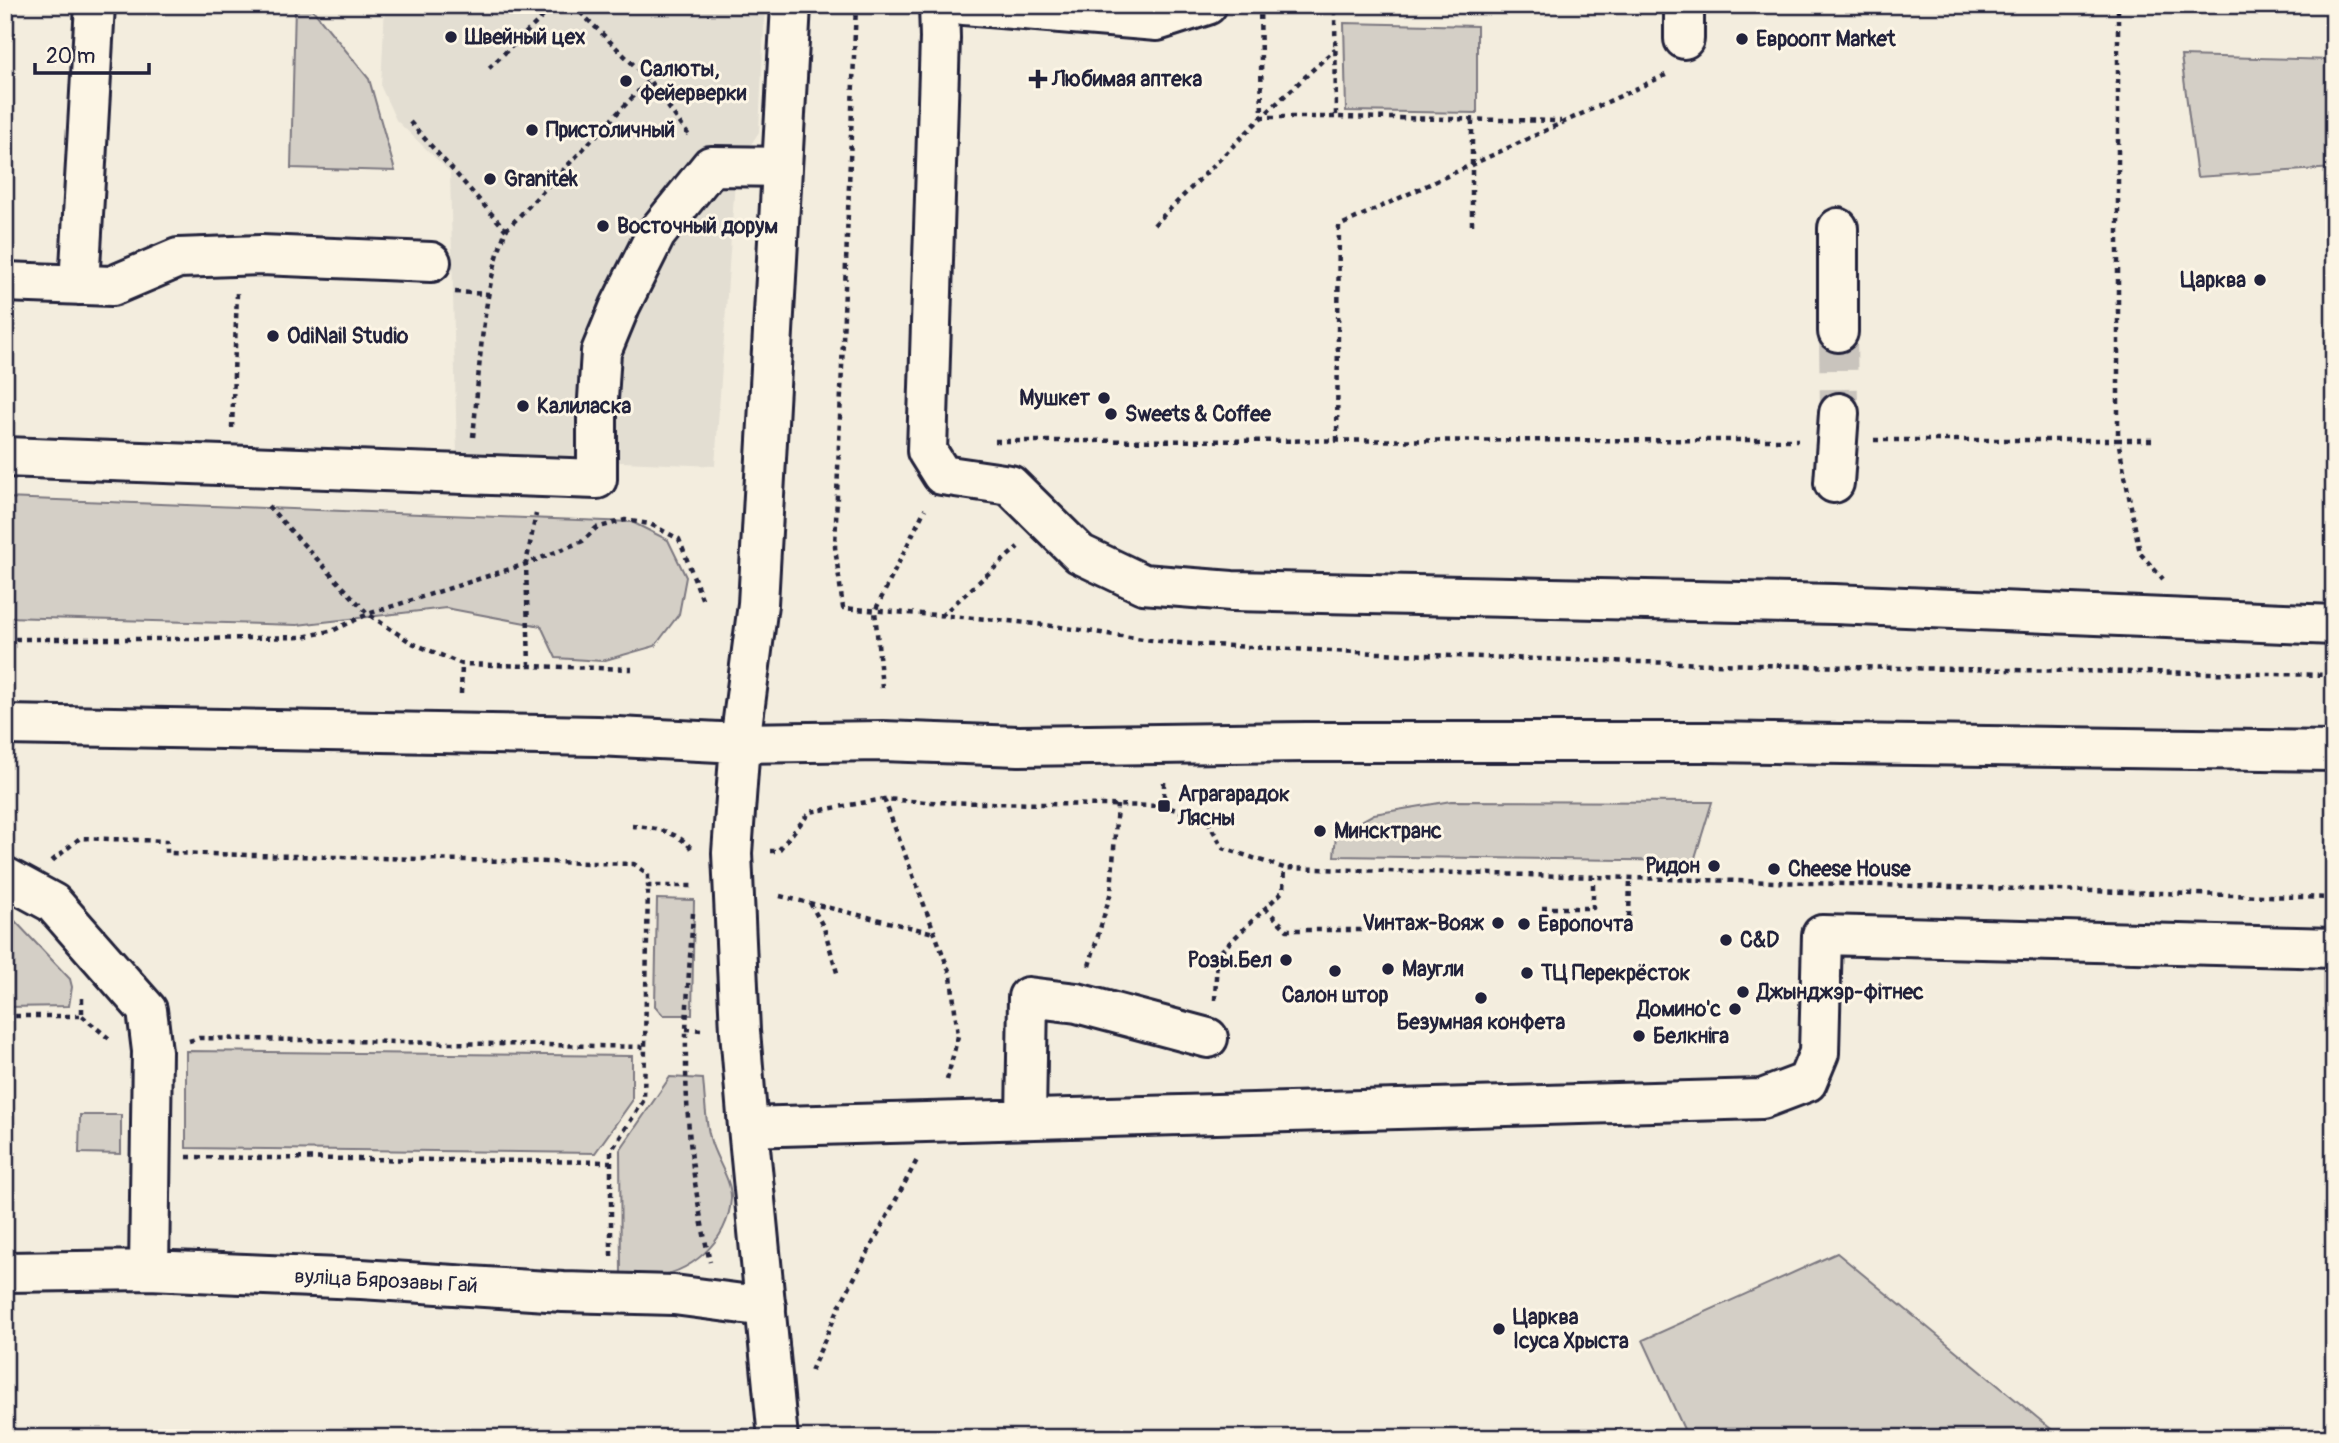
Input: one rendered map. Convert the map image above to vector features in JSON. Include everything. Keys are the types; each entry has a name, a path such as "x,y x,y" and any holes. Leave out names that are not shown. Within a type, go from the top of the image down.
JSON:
{"main road":[{"path":"79,285 95,5"},
{"path":"778,1438 740,1031 732,853 740,743 758,604 791,5"},
{"path":"939,5 935,458 1010,485 1080,554 1143,584 1232,591 1834,604 2334,625"},
{"path":"964,5 1157,21 1207,5"},
{"path":"5,457 597,479 601,352 656,234 711,166 781,167"},
{"path":"1838,228 1838,332"},
{"path":"5,282 112,286 178,258 261,255 430,262"},
{"path":"1835,483 1838,426"},
{"path":"5,725 597,736 740,743 883,741 1019,746 1306,742 1708,742 2334,751"},
{"path":"13,881 53,904 147,1010 152,1051 149,1270"},
{"path":"748,1127 1762,1099 1807,1082 1819,1053 1822,935 2334,948"},
{"path":"1026,1119 1028,997 1077,1003 1208,1038"},
{"name":"вуліца Бярозавы Гай","path":"5,1272 149,1270 361,1279 674,1295 766,1307"}],"path":[{"path":"489,68 555,5"},
{"path":"573,5 649,80 711,166"},
{"path":"856,5 835,547 843,608 1051,626 1189,643 1771,666 2334,675"},
{"path":"1261,5 1262,117"},
{"path":"1315,5 1335,11 1336,117"},
{"path":"1467,15 1468,5"},
{"path":"2118,5 2118,440 2140,553 2199,619"},
{"path":"1337,441 1339,226 1565,121 1681,39"},
{"path":"1154,225 1262,117 1336,49"},
{"path":"468,474 489,293 498,250 506,230 649,80"},
{"path":"1262,117 1565,121"},
{"path":"1472,120 1472,227"},
{"path":"410,122 506,230"},
{"path":"237,285 231,465 368,614 412,643 461,664 632,668"},
{"path":"882,688 875,611 935,458 1337,441 1838,426 2152,440"},
{"path":"529,666 527,564 544,476"},
{"path":"5,639 303,637 334,630 368,614 527,564 583,541 596,528 625,520 650,524 678,539 702,601"},
{"path":"940,616 1047,521"},
{"path":"810,1371 841,1303 937,1122 958,1036 951,976 884,799"},
{"path":"778,851 810,812 884,799 1164,806 1207,820 1223,848 1284,868 2334,898"},
{"path":"1077,1003 1111,892 1117,805"},
{"path":"632,826 665,831 692,849 693,855"},
{"path":"13,881 80,838 167,841 167,853 634,864 648,874 645,1100 611,1151 611,1293"},
{"path":"1216,1000 1217,955 1283,891 1284,868"},
{"path":"1542,908 1593,908 1593,877"},
{"path":"1629,917 1630,878"},
{"path":"648,886 695,886 694,899"},
{"path":"780,896 935,933"},
{"path":"810,904 824,928 838,976"},
{"path":"1265,908 1287,930 1363,929"},
{"path":"693,912 686,1041 689,1125 701,1225 720,1301"},
{"path":"5,1016 82,1016 82,984"},
{"path":"183,1044 199,1038 646,1047"},
{"path":"176,1157 611,1162"}],"shaded area":[{"path":"295,5 309,5 369,79 395,171 291,168"},
{"path":"385,5 765,5 759,132 748,149 737,152 715,466 457,455 450,172 396,120 381,87"},
{"path":"1344,23 1477,26 1477,113 1346,111"},
{"path":"2181,56 2334,60 2334,168 2197,177"},
{"path":"5,498 632,522 668,540 686,577 679,614 655,646 602,661 556,658 541,626 446,608 297,625 5,617"},
{"path":"1451,801 1712,802 1694,861 1334,856 1336,835 1374,814"},
{"path":"657,899 694,900 692,1015 663,1015 655,1006"},
{"path":"5,919 15,921 70,979 72,987 69,1006 5,1007"},
{"path":"186,1051 632,1056 632,1101 595,1153 186,1148"},
{"path":"670,1077 703,1079 710,1138 731,1191 728,1215 714,1242 692,1263 664,1275 645,1277 621,1274 620,1150"},
{"path":"80,1115 121,1115 121,1154 79,1153"},
{"path":"1837,1253 2062,1438 1688,1438 1643,1340"}],"tunnel":[{"path":"1838,332 1839,413"}],"place":[{"name":"Швейный цех","path":"451,37"},
{"name":"Евроопт Market","path":"1742,39"},
{"name":"Любимая аптека","path":"1038,79"},
{"name":"Салюты, фейерверки","path":"626,81"},
{"name":"Пристоличный","path":"532,130"},
{"name":"Granitek","path":"490,179"},
{"name":"Восточный дорум","path":"603,226"},
{"name":"Царква","path":"2260,280"},
{"name":"OdiNail Studio","path":"273,336"},
{"name":"Мушкет","path":"1104,398"},
{"name":"Калиласка","path":"523,406"},
{"name":"Sweets & Coffee","path":"1111,414"},
{"name":"Аграгарадок Лясны","path":"1164,806"},
{"name":"Минсктранс","path":"1320,831"},
{"name":"Ридон","path":"1714,866"},
{"name":"Cheese House","path":"1774,869"},
{"name":"Vинтаж-Вояж","path":"1498,923"},
{"name":"Европочта","path":"1524,924"},
{"name":"C&D","path":"1726,940"},
{"name":"Розы.Бел","path":"1286,960"},
{"name":"Маугли","path":"1388,969"},
{"name":"Салон штор","path":"1335,971"},
{"name":"ТЦ Перекрёсток","path":"1527,973"},
{"name":"Джынджэр-фітнес","path":"1743,992"},
{"name":"Безумная конфета","path":"1481,998"},
{"name":"Домино'c","path":"1735,1009"},
{"name":"Белкніга","path":"1639,1036"},
{"name":"Царква Ісуса Хрыста","path":"1499,1329"}]}
